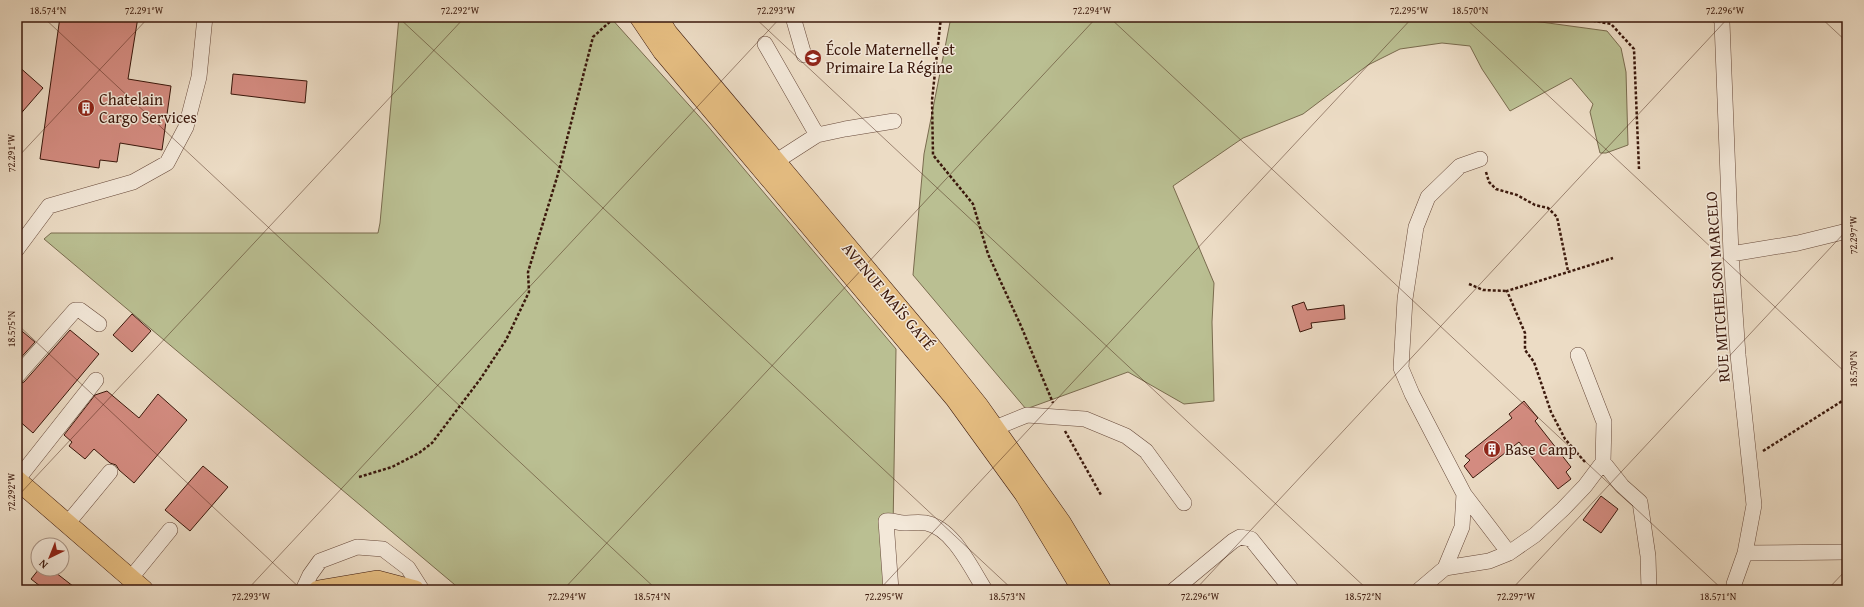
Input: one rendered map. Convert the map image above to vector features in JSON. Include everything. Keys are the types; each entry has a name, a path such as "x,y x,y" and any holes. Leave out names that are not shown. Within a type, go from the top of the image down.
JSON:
{"main road":[{"name":"AVENUE MAÏS GATÉ","path":"639,17 667,57 955,400 1024,494 1082,590"},
{"name":"AVENUE MAÏS GATÉ","path":"658,17 668,33 927,341 979,406 1061,522 1102,590"},
{"path":"17,480 137,584"},
{"path":"318,590 377,580 414,590"}],"street":[{"path":"17,249 49,206 133,182 167,163 186,127 196,91 199,77 205,17"},
{"path":"793,17 804,55"},
{"name":"RUE MITCHELSON MARCELO","path":"1720,17 1722,22 1731,254 1738,355 1754,505 1745,553 1734,584 1734,590"},
{"path":"765,44 817,135"},
{"path":"775,162 817,135 894,121"},
{"path":"1480,159 1460,166 1428,197 1416,228 1406,299 1401,368 1412,394 1464,494 1509,553"},
{"path":"1731,254 1798,243 1847,231"},
{"path":"17,376 75,310 80,310 99,324"},
{"path":"1445,568 1489,561 1509,553 1535,535 1563,509 1599,467 1604,422 1578,355"},
{"path":"17,480 96,380"},
{"path":"995,428 1026,415 1085,419 1126,436 1146,451 1184,503"},
{"path":"1599,467 1640,502 1648,556 1649,590"},
{"path":"67,524 110,472"},
{"path":"1419,590 1445,568 1462,527 1464,494"},
{"path":"891,590 886,521 888,520 899,523 926,523 939,528 952,538 985,590"},
{"path":"137,584 170,530"},
{"path":"1174,590 1233,541 1240,537 1251,539 1292,590"},
{"path":"303,590 310,575 320,561 358,548 383,549 408,568 422,590"},
{"path":"1745,553 1847,552"}],"path":[{"path":"359,477 392,466 419,453 432,443 481,378 506,340 529,292 528,272 558,174 593,37 615,17"},
{"path":"941,17 932,100 933,155 974,204 988,254 1021,326 1058,416 1065,432 1100,495"},
{"path":"1573,17 1611,24 1634,49 1639,169"},
{"path":"1480,159 1490,182 1496,189 1517,195 1524,200 1548,208 1558,217 1568,272"},
{"path":"1469,284 1483,290 1507,291 1613,258"},
{"path":"1507,291 1525,333 1525,350 1534,362 1551,412 1565,439 1599,467"},
{"path":"1750,464 1847,398"}],"green space":[{"path":"399,17 610,17 706,124 896,349 892,590 461,590 44,239 51,233 378,233"},
{"path":"951,17 1504,17 1607,31 1621,48 1626,72 1628,145 1606,153 1600,153 1590,112 1593,104 1571,78 1510,111 1482,69 1470,46 1442,43 1400,49 1368,65 1303,114 1243,138 1173,186 1214,283 1212,322 1214,401 1184,404 1128,372 1026,409 913,275 924,154"}],"building":[{"name":"Chatelain Cargo Services","path":"60,17 138,17 128,79 171,86 162,150 120,143 117,162 100,160 99,168 40,159"},
{"path":"17,65 43,88 17,118"},
{"path":"233,74 307,81 305,103 231,94"},
{"path":"1304,302 1307,310 1344,305 1345,319 1311,323 1312,328 1300,332 1292,306"},
{"path":"132,314 151,331 132,352 113,335"},
{"path":"17,327 35,342 17,362"},
{"path":"70,330 99,354 33,433 17,419 17,385 24,382"},
{"path":"107,391 139,418 158,394 187,420 134,483 119,470 116,465 110,463 94,449 85,459 69,446 72,442 64,435 95,395"},
{"name":"Base Camp","path":"1524,401 1538,418 1535,421 1571,467 1566,472 1571,479 1558,489 1519,442 1473,478 1464,466 1470,460 1465,456 1512,418 1509,414"},
{"path":"203,466 228,487 190,531 165,510"},
{"path":"1601,496 1618,509 1601,533 1583,520"},
{"path":"33,577 61,577 78,590 45,590 31,579"}],"place":[{"name":"École Maternelle et Primaire La Régine","path":"813,58"},
{"name":"Chatelain Cargo Services","path":"86,108"},
{"name":"Base Camp","path":"1492,449"}]}
